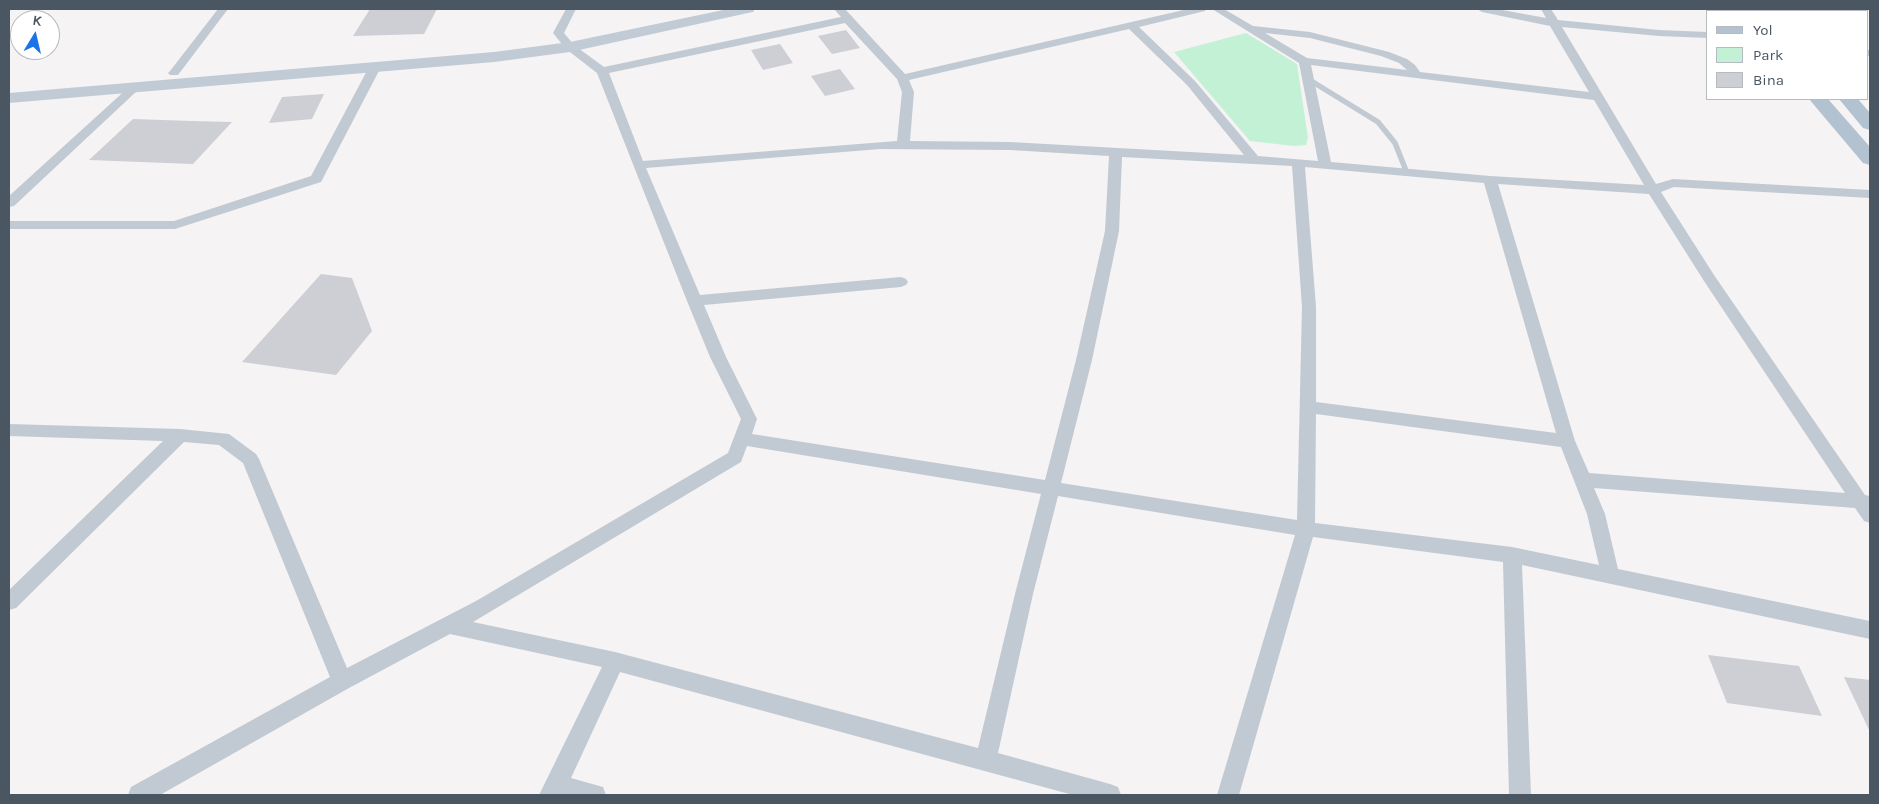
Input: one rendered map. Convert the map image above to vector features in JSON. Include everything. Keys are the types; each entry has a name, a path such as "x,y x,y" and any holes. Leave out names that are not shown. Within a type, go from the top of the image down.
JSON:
{"main road":[{"path":"596,26 682,9"},
{"path":"9,98 494,57 570,47 748,9"},
{"path":"9,87 489,44 577,30"},
{"path":"1819,100 1870,160"},
{"path":"1849,100 1870,124"}],"street":[{"path":"174,73 223,9"},
{"path":"139,795 342,681 484,607 735,457 744,439 749,419 694,301 602,71 570,47 558,33 571,9"},
{"path":"839,9 902,78 908,92 903,145"},
{"path":"902,78 1201,9"},
{"path":"1217,9 1304,61 1599,97"},
{"path":"1482,9 1554,23 1658,34 1706,35"},
{"path":"1546,9 1709,278 1867,507"},
{"path":"602,71 847,19"},
{"path":"1131,25 1191,84 1254,159"},
{"path":"1251,29 1295,32 1385,54 1411,66 1416,75"},
{"path":"1304,61 1325,165"},
{"path":"9,225 175,225 316,179 376,67"},
{"path":"9,203 134,88"},
{"path":"638,165 880,145 1010,146 1254,159 1490,180 1654,190 1674,183 1870,194"},
{"path":"986,760 1024,594 1084,360 1112,231 1116,153"},
{"path":"1228,795 1306,529 1309,306 1298,164"},
{"path":"1490,180 1568,441 1596,514 1611,577"},
{"path":"694,301 901,282"},
{"path":"1308,407 1568,441"},
{"path":"9,430 180,435 223,439 250,459 342,681"},
{"path":"9,602 180,435"},
{"path":"744,439 1306,529 1512,555 1870,630"},
{"path":"1584,480 1867,507"},
{"path":"1512,555 1520,795"},
{"path":"449,625 615,662 986,760 1110,795"},
{"path":"595,795 554,790 615,662"}],"lane":[{"path":"1308,79 1378,122 1395,143 1407,172"}],"green space":[{"path":"1246,33 1297,64 1308,138 1306,145 1294,146 1250,141 1174,52"}],"building":[{"path":"370,9 437,9 424,34 353,36"},
{"path":"846,30 860,48 832,54 818,36"},
{"path":"780,44 793,63 763,70 751,50"},
{"path":"840,69 855,89 825,96 811,76"},
{"path":"324,94 312,119 269,123 282,97"},
{"path":"133,119 232,122 193,164 89,160"},
{"path":"321,274 352,278 372,331 336,375 242,362"},
{"path":"1708,655 1799,666 1822,716 1727,703"},
{"path":"1844,677 1870,680 1870,732"}]}
